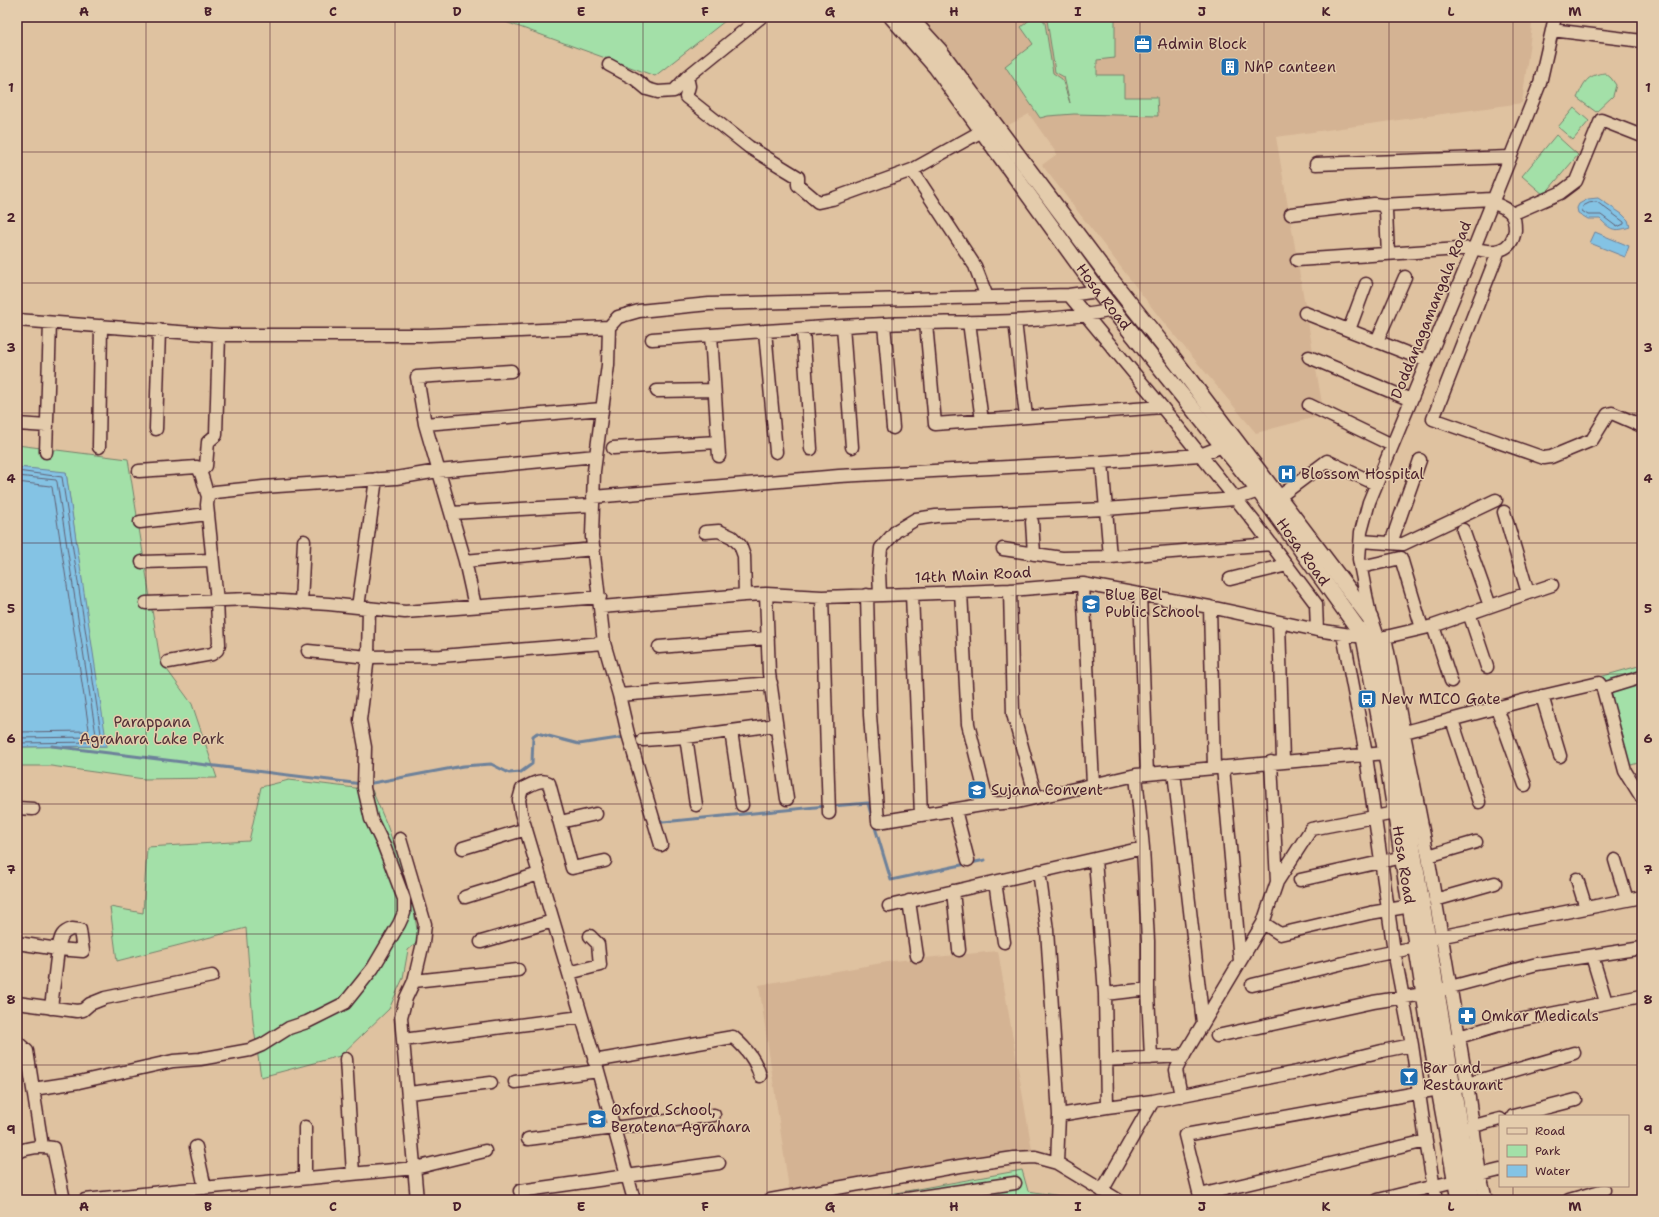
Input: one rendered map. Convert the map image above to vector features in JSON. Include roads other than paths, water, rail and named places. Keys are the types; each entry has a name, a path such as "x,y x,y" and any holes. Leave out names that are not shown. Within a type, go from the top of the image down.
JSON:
{"main road":[{"name":"Hosa Road","path":"892,17 936,67 1098,290 1259,491 1354,622 1376,638 1386,753 1411,906 1429,941"},
{"name":"Hosa Road","path":"909,17 939,50 1108,278 1167,350 1370,618 1400,734 1429,941 1472,1200"},
{"path":"1156,363 1167,350"},
{"name":"Hosa Road","path":"1437,990 1452,1039 1453,1087 1467,1128 1468,1178 1459,1200"}],"street":[{"path":"609,65 635,79 647,89 658,92 674,91 687,77 761,17"},
{"name":"Doddanagamangala Road","path":"1370,618 1359,559 1369,502 1474,248 1540,83 1555,17"},
{"path":"1552,30 1642,41"},
{"path":"687,77 689,86 686,97 749,147 798,177 798,185 818,202 832,199 912,170 982,131"},
{"path":"1512,214 1560,193 1576,181 1601,120 1642,136"},
{"path":"1316,164 1510,157"},
{"path":"912,170 975,266 987,297"},
{"path":"1290,214 1374,204 1382,205 1483,198 1507,209 1512,214 1515,224 1514,236 1509,245 1500,250 1483,252 1474,248 1297,260"},
{"path":"1382,205 1386,211 1388,254"},
{"path":"1500,250 1433,418 1544,458 1551,457 1592,440 1608,414 1612,413 1642,426"},
{"path":"1377,341 1405,277"},
{"path":"1349,330 1366,284"},
{"path":"17,320 219,335 428,335 609,327 618,318 639,311 709,304 1069,295 1098,290"},
{"path":"1069,295 1162,407 1271,544 1316,604 1317,630"},
{"path":"652,338 884,324 1015,321 1086,316 1114,310"},
{"path":"1305,313 1427,361"},
{"path":"1015,321 1026,417"},
{"path":"46,452 50,322"},
{"path":"969,322 982,421"},
{"path":"926,323 935,424 1162,407"},
{"path":"884,324 894,428"},
{"path":"99,447 102,326"},
{"path":"843,326 852,447"},
{"path":"609,327 608,365 596,456 592,537 604,643 619,694 628,734 661,845"},
{"path":"803,329 811,449"},
{"path":"156,429 159,330"},
{"path":"765,332 776,452"},
{"path":"201,471 206,466 208,442 216,435 219,335"},
{"path":"711,335 719,456"},
{"path":"1309,358 1411,400"},
{"path":"475,606 465,561 425,424 417,377 511,371"},
{"path":"657,391 714,390"},
{"path":"1309,406 1392,445"},
{"path":"425,424 602,409"},
{"path":"17,424 47,426"},
{"path":"613,448 718,442"},
{"path":"451,513 593,501 839,476 1102,462 1200,455 1223,446"},
{"path":"208,496 215,492 264,487 396,478 438,471 596,456"},
{"path":"1391,543 1420,460"},
{"path":"1279,497 1327,461 1376,484"},
{"path":"1102,462 1110,557"},
{"path":"139,471 197,467 201,471 203,486 208,496 208,514 220,644 217,650 212,654 168,662"},
{"path":"33,1089 79,1082 166,1063 200,1059 250,1050 262,1045 290,1028 307,1022 345,1003 373,968 399,924 404,913 404,899 384,846 371,819 364,784 365,747 360,720 368,657 363,608 376,479"},
{"path":"880,595 879,571 881,548 896,531 916,519 936,516 1106,509 1234,499 1259,491"},
{"path":"1361,541 1403,544 1496,500"},
{"path":"1504,512 1528,593"},
{"path":"140,522 208,514"},
{"path":"1032,522 1034,554"},
{"path":"1463,530 1490,606"},
{"path":"705,532 719,531 732,537 740,545 744,556 746,594"},
{"path":"301,603 304,541"},
{"path":"1003,549 1062,558 1110,557 1271,544"},
{"path":"465,561 594,549"},
{"path":"1361,567 1401,558 1451,681"},
{"path":"142,562 212,560"},
{"path":"1230,579 1287,565"},
{"path":"1083,584 1093,784"},
{"name":"14th Main Road","path":"146,603 250,599 405,612 475,606 600,602 746,594 822,596 880,595 1010,590 1083,584 1210,607 1317,630 1376,638"},
{"path":"1376,638 1428,627 1552,585"},
{"path":"1010,590 1013,714 1036,798"},
{"path":"961,592 968,724 988,804"},
{"path":"766,594 771,684 787,799"},
{"path":"912,594 921,815"},
{"path":"1140,594 1143,848 1152,1058"},
{"path":"866,595 870,715 878,822 988,804 1017,802 1142,774 1386,753"},
{"path":"822,596 829,813"},
{"path":"1210,607 1219,768 1240,961"},
{"path":"1469,613 1487,668"},
{"path":"1354,622 1370,618"},
{"path":"1277,882 1279,622"},
{"path":"1343,634 1366,755 1394,951 1412,1045 1436,1200"},
{"path":"659,647 768,638"},
{"path":"308,651 368,657 441,656 604,643"},
{"path":"1603,689 1642,677"},
{"path":"1437,990 1429,941 1435,900 1428,856 1400,734 1542,696 1599,683 1603,689 1625,771 1642,798"},
{"path":"619,694 771,684"},
{"path":"1542,696 1560,756"},
{"path":"1497,708 1525,785"},
{"path":"1452,720 1479,802"},
{"path":"643,740 686,737 776,725"},
{"path":"730,731 742,805"},
{"path":"686,737 696,805"},
{"path":"1174,772 1203,1023"},
{"path":"605,861 572,868 549,783 541,780 522,789 519,800 526,829 615,1129 634,1200"},
{"path":"17,808 33,809"},
{"path":"955,810 968,860"},
{"path":"1181,1096 1176,1070 1263,923 1277,882 1311,830 1395,813"},
{"path":"560,822 596,814"},
{"path":"463,848 526,829"},
{"path":"400,839 425,924 424,938 414,981 406,998 401,1017 409,1093 417,1200"},
{"path":"1428,856 1476,842"},
{"path":"889,906 1143,848"},
{"path":"1300,880 1403,857"},
{"path":"1095,859 1105,994 1107,1107"},
{"path":"1615,860 1627,900"},
{"path":"1039,871 1047,930 1059,1115 1057,1163"},
{"path":"465,897 539,874"},
{"path":"1577,879 1586,908"},
{"path":"995,882 1004,942"},
{"path":"1435,900 1494,883"},
{"path":"953,891 959,950"},
{"path":"1252,984 1394,951 1429,941 1642,897"},
{"path":"909,901 917,956"},
{"path":"1263,923 1280,934 1388,909 1411,906"},
{"path":"481,942 553,921"},
{"path":"568,973 600,965 598,944 590,936"},
{"path":"17,943 58,949 51,1008"},
{"path":"1217,1036 1373,1002 1403,998 1537,964 1642,948"},
{"path":"1592,956 1606,1002"},
{"path":"414,981 518,970"},
{"path":"17,1003 77,1011 83,1010 90,1004 105,998 212,976"},
{"path":"1105,994 1148,989"},
{"path":"1452,1039 1509,1022 1642,996"},
{"path":"404,1040 581,1017"},
{"path":"515,1082 733,1037 745,1048 758,1067 760,1076"},
{"path":"17,1042 27,1051 42,1146"},
{"path":"1059,1115 1181,1096 1296,1072 1412,1045"},
{"path":"1426,1141 1200,1198 1185,1135 1453,1087 1574,1053"},
{"path":"1106,1060 1184,1056"},
{"path":"346,1059 353,1174"},
{"path":"409,1093 491,1083"},
{"path":"1517,1115 1576,1100"},
{"path":"1102,1191 1154,1101"},
{"path":"528,1139 714,1116"},
{"path":"1467,1128 1499,1119"},
{"path":"305,1127 305,1178"},
{"path":"17,1152 30,1147 42,1146 53,1148 64,1200"},
{"path":"196,1147 205,1188"},
{"path":"85,1200 135,1197 181,1190 415,1168 485,1151"},
{"path":"770,1200 799,1197 960,1166 1014,1158 1035,1157 1057,1163 1118,1200"},
{"path":"520,1191 719,1163"},
{"path":"1378,1200 1499,1170"},
{"path":"1468,1178 1486,1200"},
{"path":"900,1200 1015,1183"},
{"path":"181,1190 191,1200"},
{"path":"1569,1200 1604,1190"}],"water":[{"path":"1598,198 1622,214 1628,220 1630,227 1616,230 1607,226 1600,219 1588,219 1578,213 1577,208 1579,204 1588,199"},
{"path":"1595,232 1629,246 1625,257 1590,243"},
{"path":"17,467 66,472 107,746 17,747"}],"waterway":[{"path":"367,784 463,766 491,764 509,773 521,772 532,764 533,736 537,733 579,744 625,737"},
{"path":"52,746 362,784"},
{"path":"832,806 868,803 872,818"},
{"path":"657,818 663,822 826,806"},
{"path":"874,824 891,880 985,860"}],"place":[{"name":"Admin Block","path":"1143,44"},
{"name":"NhP canteen","path":"1230,67"},
{"name":"Blossom Hospital","path":"1287,474"},
{"name":"Blue Bel Public School","path":"1091,604"},
{"name":"New MICO Gate","path":"1367,699"},
{"name":"Sujana Convent","path":"977,790"},
{"name":"Omkar Medicals","path":"1467,1016"},
{"name":"Bar and Restaurant","path":"1409,1077"},
{"name":"Oxford School, Beratena Agrahara","path":"597,1119"}],"park label":[{"name":"Parappana Agrahara Lake Park","path":"152,730"}]}
